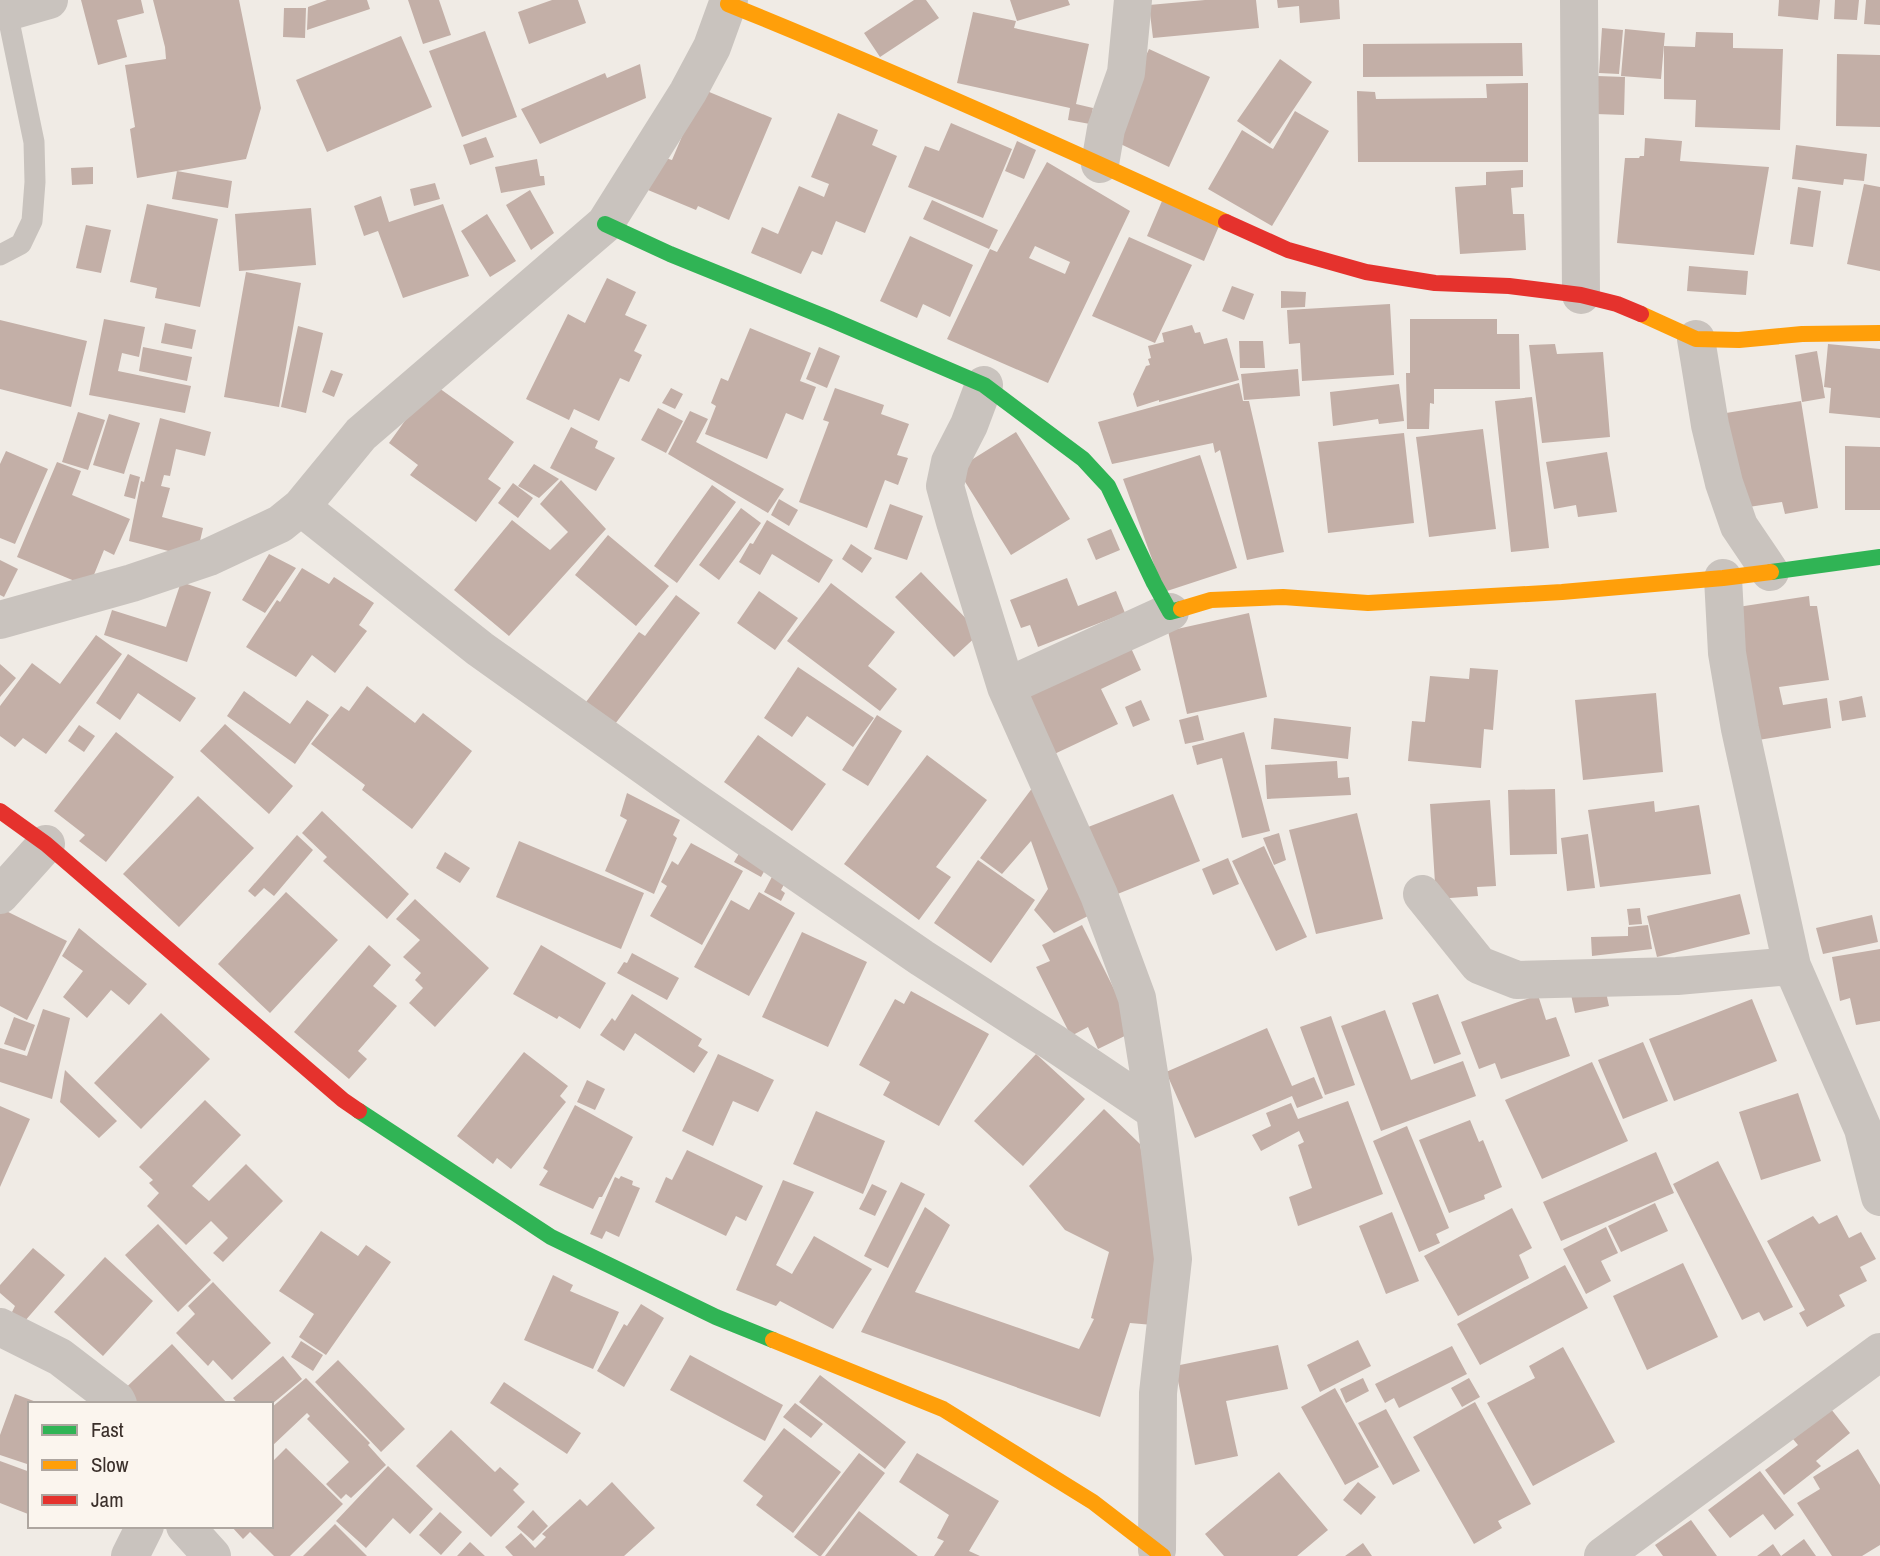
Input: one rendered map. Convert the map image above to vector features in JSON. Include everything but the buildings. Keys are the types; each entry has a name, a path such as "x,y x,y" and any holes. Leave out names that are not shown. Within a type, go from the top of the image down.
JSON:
{"street":[{"path":"6,6 49,0"},
{"path":"1100,164 1106,129 1126,73 1133,0"},
{"path":"1579,0 1581,295"},
{"path":"0,620 132,583 209,557 280,524 301,506 361,434 605,224 688,92 712,47 728,2 1100,164 1288,250 1366,272 1435,283 1509,286 1581,295 1617,304 1696,339 1739,340 1802,334 1880,333"},
{"path":"605,224 670,254 984,385 1083,459 1108,486 1170,612"},
{"path":"1696,339 1710,425 1724,483 1739,526 1770,572"},
{"path":"984,385 970,425 950,462 945,486 1006,687 1099,895 1137,998 1155,1111 1172,1259 1158,1394 1160,1553"},
{"path":"301,506 480,649 691,799 922,958 1155,1111"},
{"path":"1006,687 1170,612 1211,600 1283,597 1368,603 1562,592 1723,578 1880,557"},
{"path":"1723,578 1727,653 1738,716 1792,966 1863,1129 1880,1197"},
{"path":"0,811 46,844 343,1100 551,1237 716,1317 943,1409 1093,1502 1160,1553"},
{"path":"0,895 46,844"},
{"path":"1422,894 1479,965 1517,980 1677,976 1792,966"},
{"path":"0,1326 60,1357 117,1402"},
{"path":"1609,1553 1876,1369"},
{"path":"130,1556 144,1528"},
{"path":"187,1528 212,1556"}],"lane":[{"path":"0,255 21,244 32,221 35,182 34,142 6,6"}],"traffic: fast":[{"path":"605,224 670,254 984,385 1083,459 1108,486 1170,612 1181,609"},
{"path":"1771,572 1880,557"},
{"path":"359,1111 551,1237 716,1317 773,1340"}],"traffic: slow":[{"path":"728,4 978,110 1226,222"},
{"path":"1641,314 1696,339 1739,340 1802,334 1880,333"},
{"path":"1181,609 1211,600 1283,597 1368,603 1562,592 1771,572"},
{"path":"773,1340 943,1409 1093,1502 1163,1556"}],"traffic: jam":[{"path":"1226,222 1288,250 1366,272 1435,283 1509,286 1581,295 1617,304 1641,314"},
{"path":"0,811 46,844 359,1111"}]}
